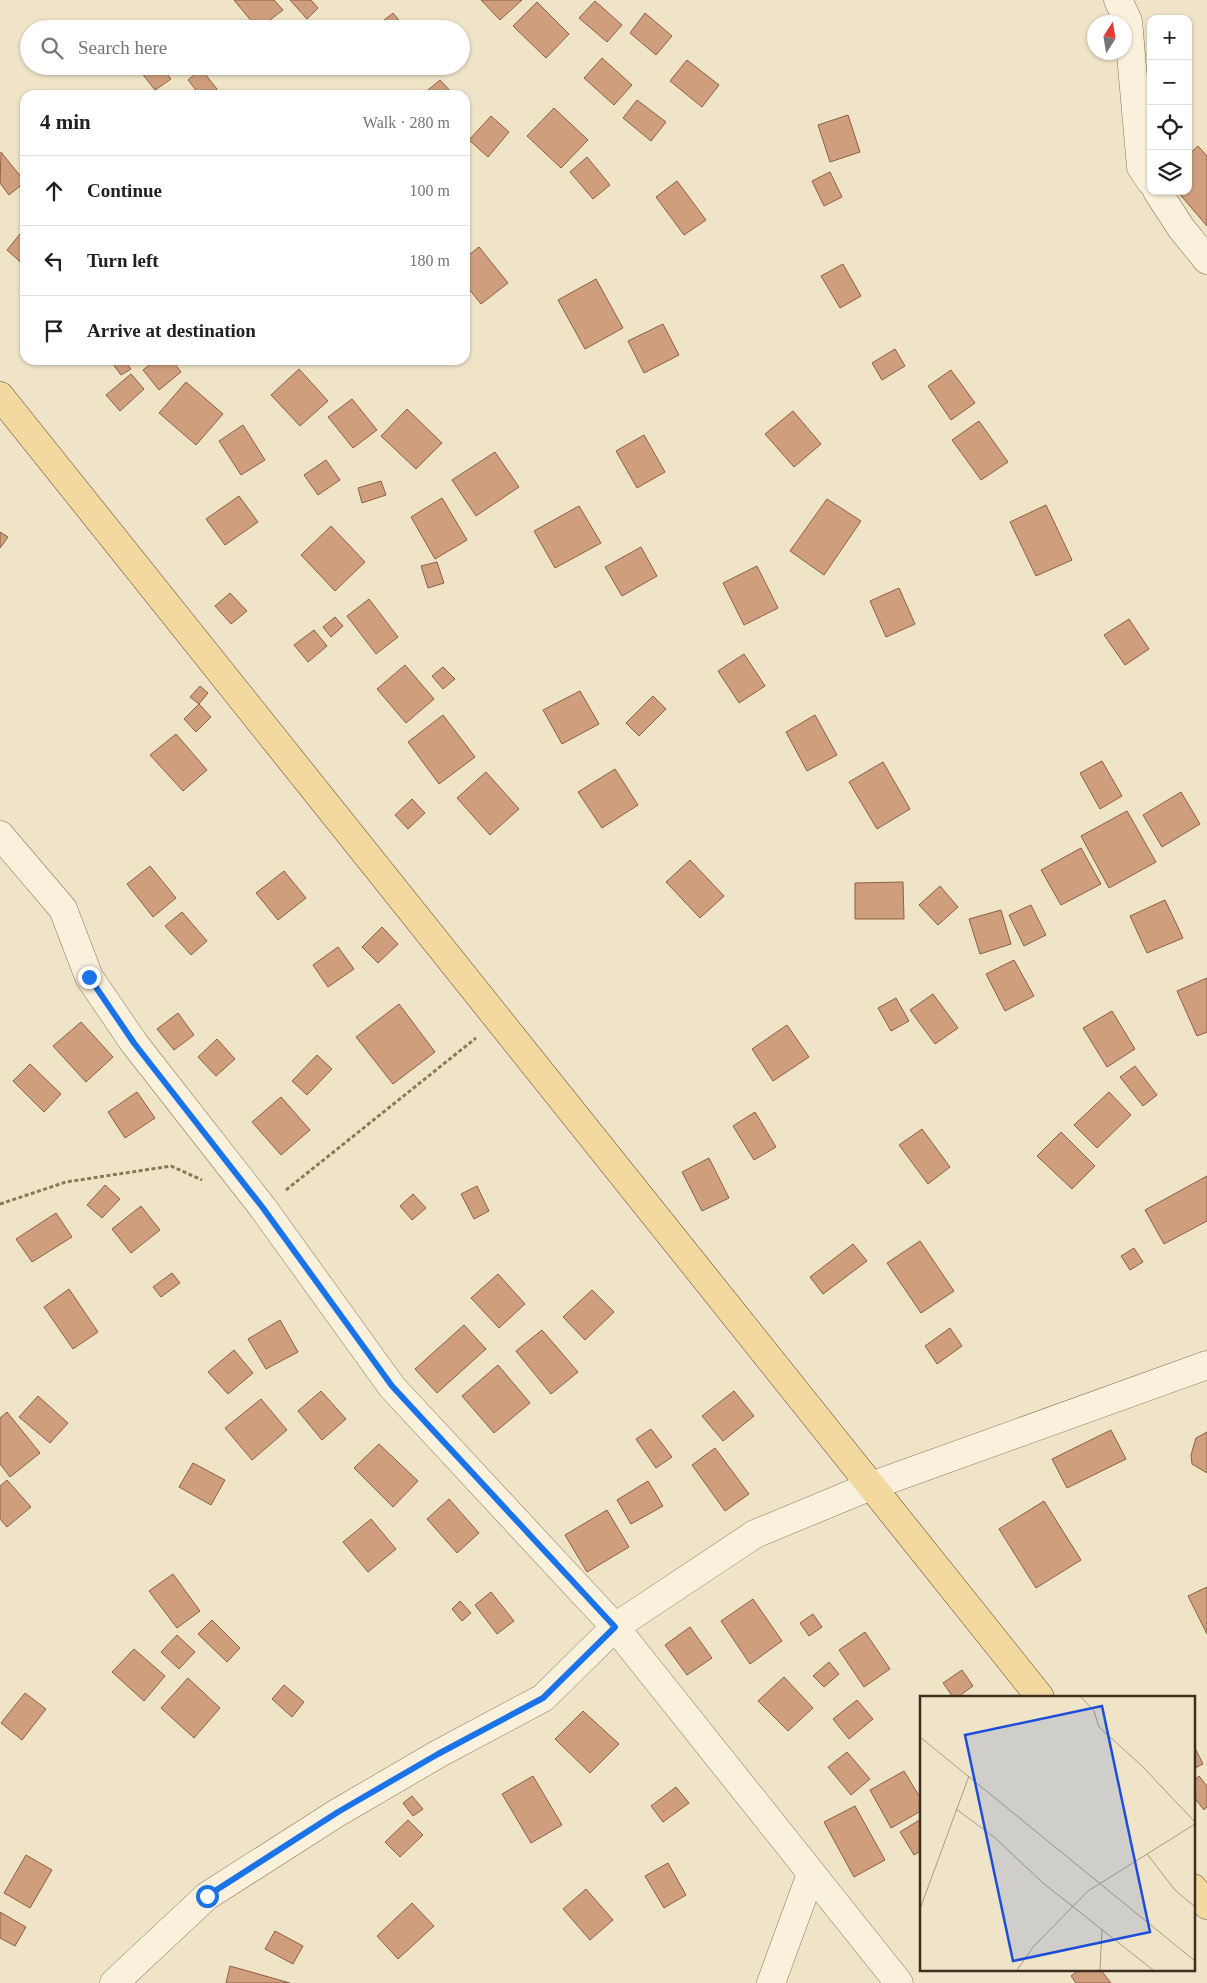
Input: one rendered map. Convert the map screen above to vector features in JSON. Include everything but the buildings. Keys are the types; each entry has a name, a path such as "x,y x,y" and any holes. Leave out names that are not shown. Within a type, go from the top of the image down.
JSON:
{"main road":[{"path":"0,396 500,1019 1039,1696"},
{"path":"1194,1889 1207,1905"}],"street":[{"path":"1118,0 1128,21 1141,167 1147,176"},
{"path":"1160,195 1181,228 1207,260"},
{"path":"0,835 63,910 89,977 134,1043 263,1208 392,1386 615,1627 899,1983"},
{"path":"114,1983 207,1896 362,1798 438,1754 543,1698 615,1627 755,1534 871,1486 1207,1365"},
{"path":"771,1983 811,1874"}],"path":[{"path":"263,1208 500,1019"},
{"path":"0,1204 66,1182 171,1166 204,1182"}],"route":[{"path":"89,977 134,1043 263,1208 392,1386 615,1627 543,1698 438,1754 338,1812 207,1896"}]}
